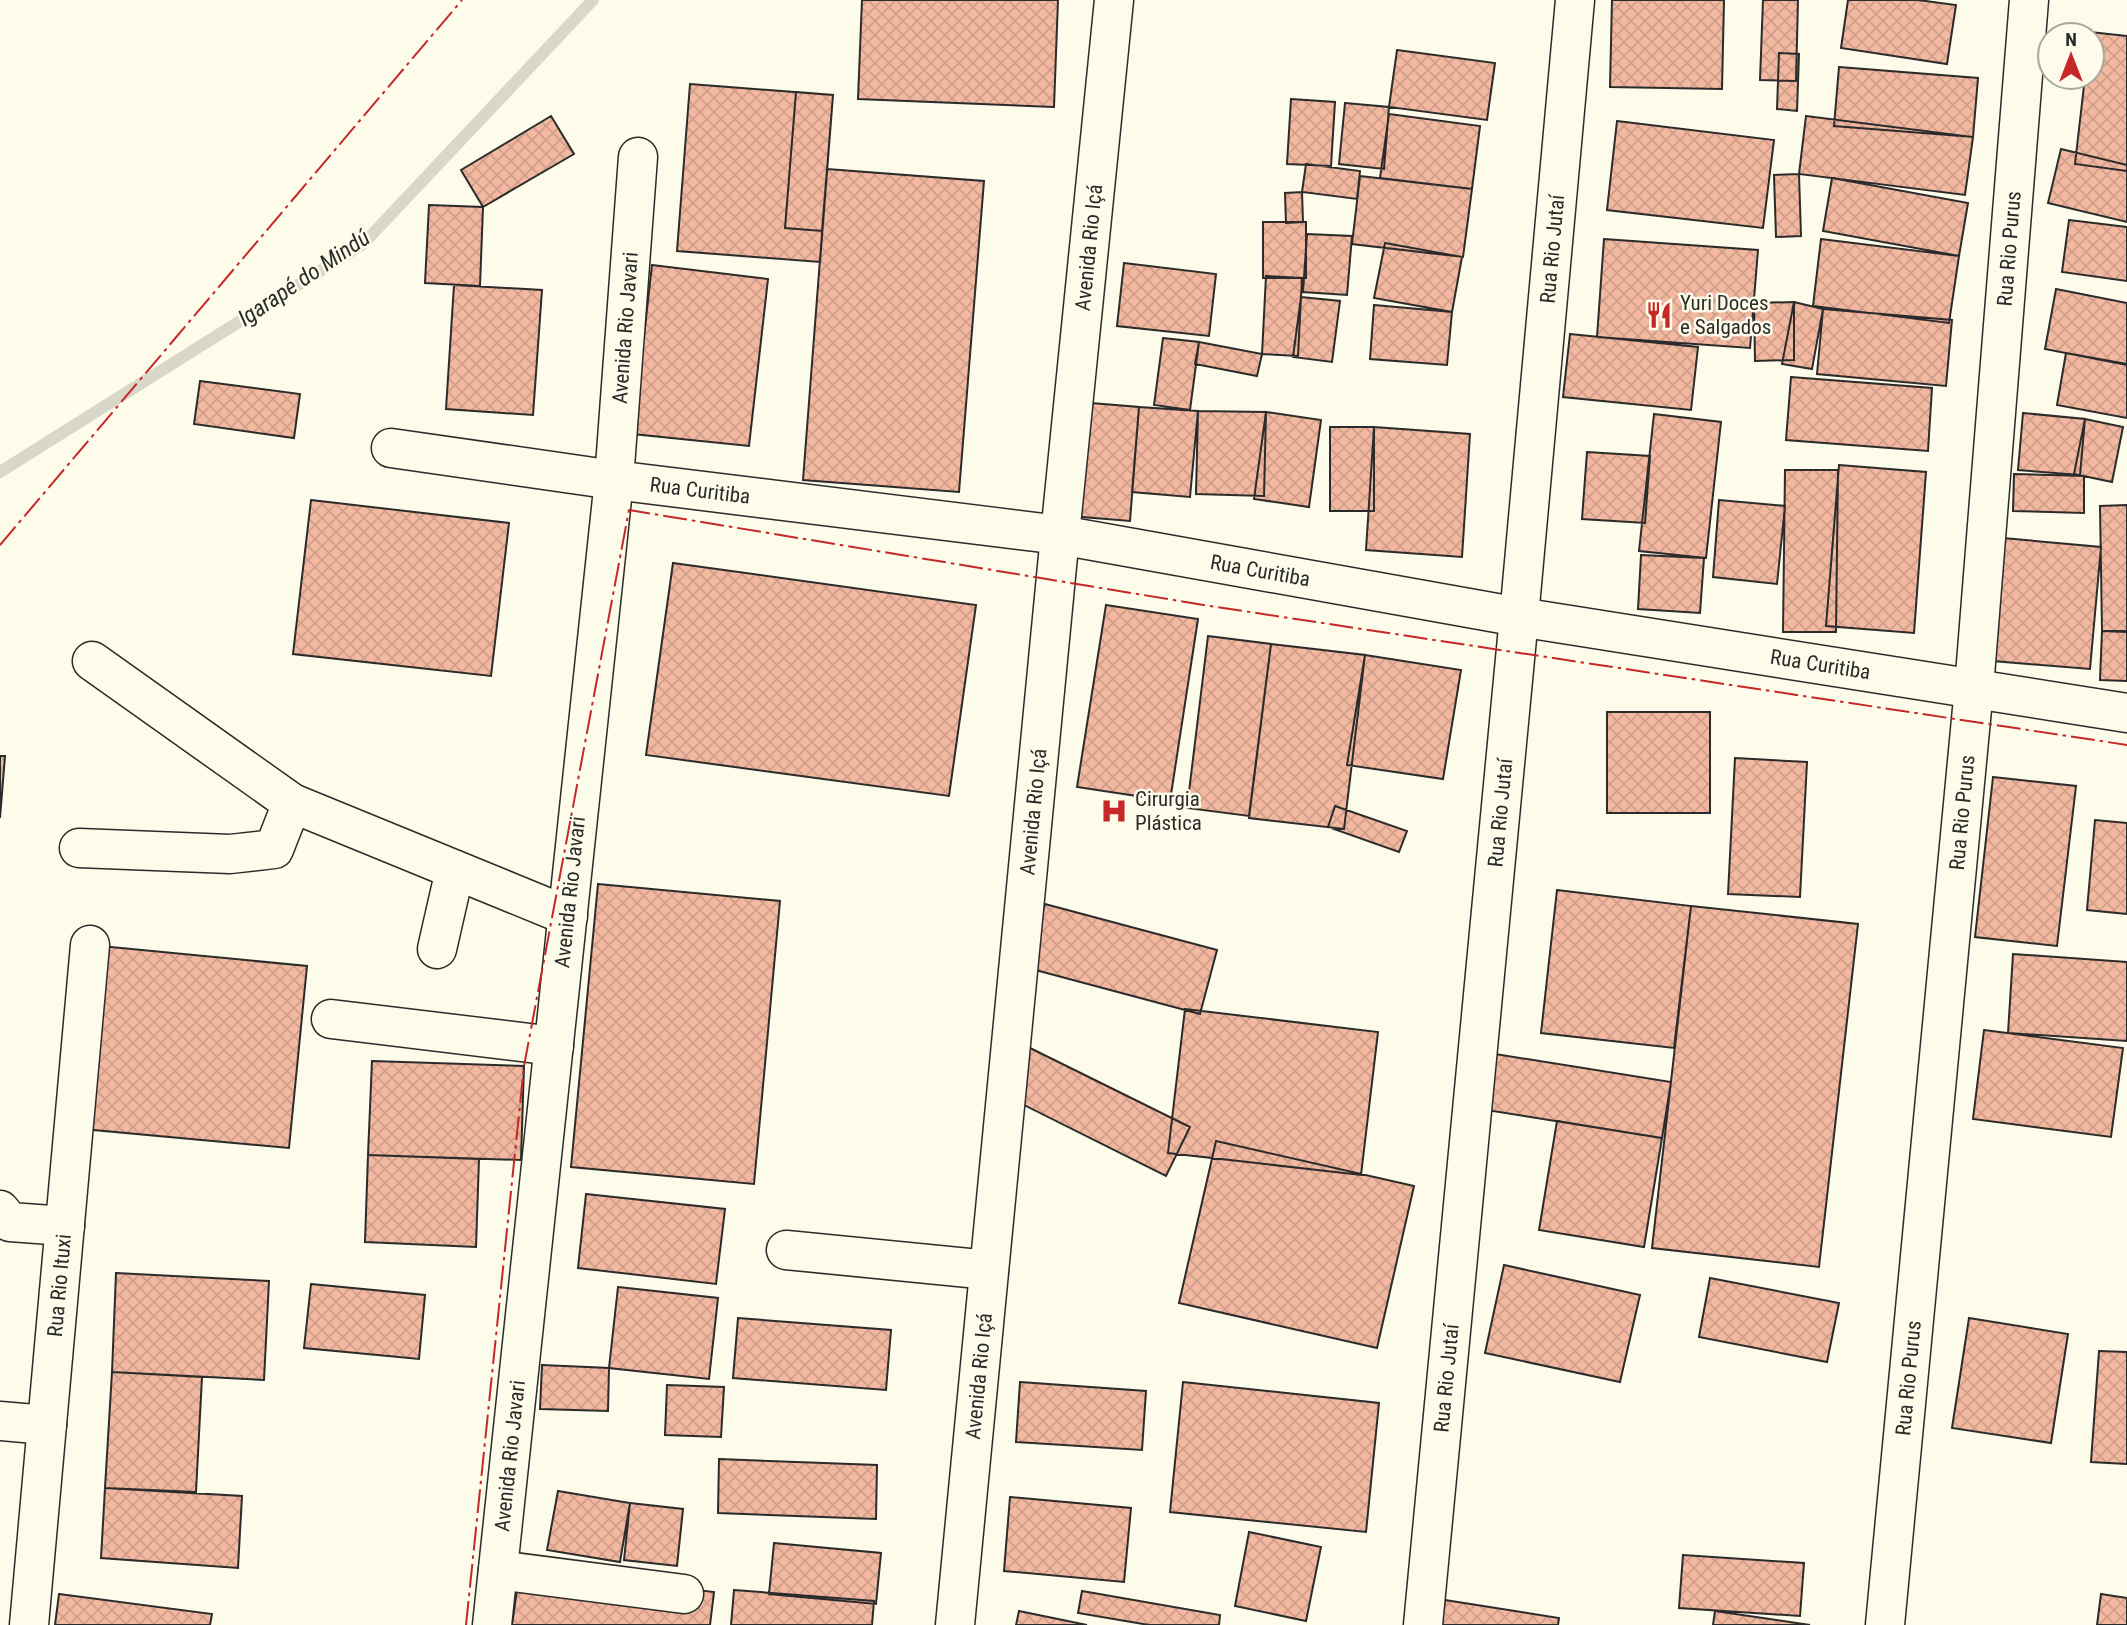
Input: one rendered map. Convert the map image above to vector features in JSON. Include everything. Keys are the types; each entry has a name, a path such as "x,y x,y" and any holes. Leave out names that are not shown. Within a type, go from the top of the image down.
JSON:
{"street":[{"name":"Avenida Rio Içá","path":"955,1625 1114,0"},
{"name":"Rua Rio Jutaí","path":"1423,1625 1520,617 1575,0"},
{"name":"Rua Rio Purus","path":"1885,1625 1974,688 2028,0"},
{"name":"Avenida Rio Javari","path":"492,1625 614,480 638,157"},
{"name":"Rua Curitiba","path":"391,448 614,480 1060,536 1520,617 2127,713"},
{"path":"92,661 292,803 568,916"},
{"path":"79,848 230,854 274,849 292,803"},
{"path":"437,949 455,870"},
{"name":"Rua Rio Ituxi","path":"29,1625 90,946"},
{"path":"331,1019 554,1046"},
{"path":"0,1210 10,1222 65,1226"},
{"path":"786,1250 989,1270"},
{"path":"0,1421 47,1426"},
{"path":"498,1570 684,1594"}],"building":[{"path":"862,0 1058,0 1054,107 858,99"},
{"path":"1612,0 1724,0 1722,89 1610,87"},
{"path":"1763,0 1798,0 1796,81 1760,80"},
{"path":"1848,0 1918,0 1956,5 1947,64 1841,48"},
{"path":"2106,34 2127,36 2127,171 2075,164 2083,91 2106,91"},
{"path":"1397,50 1495,63 1487,120 1389,107"},
{"path":"1779,53 1799,54 1797,111 1777,109"},
{"path":"1839,67 1978,78 1973,137 1834,126"},
{"path":"690,84 833,95 820,262 677,251"},
{"path":"796,92 833,95 822,231 785,228"},
{"path":"1291,99 1335,102 1331,166 1287,164"},
{"path":"1345,103 1389,107 1384,169 1339,164"},
{"path":"1389,114 1480,126 1472,189 1380,178"},
{"path":"551,116 574,154 483,207 461,170"},
{"path":"1806,116 1973,137 1965,195 1799,174"},
{"path":"1617,121 1774,140 1763,228 1607,210"},
{"path":"2061,149 2127,165 2127,222 2048,203"},
{"path":"1306,164 1360,171 1357,199 1302,192"},
{"path":"827,169 984,181 959,492 803,480"},
{"path":"1799,174 1801,236 1776,237 1774,175"},
{"path":"1360,176 1472,189 1463,257 1352,244"},
{"path":"1832,178 1968,203 1959,256 1823,231"},
{"path":"1302,192 1303,222 1286,223 1285,193"},
{"path":"429,205 483,207 480,286 425,283"},
{"path":"2069,220 2127,227 2127,281 2062,272"},
{"path":"1263,222 1306,222 1306,278 1263,278"},
{"path":"1307,234 1352,236 1347,295 1303,292"},
{"path":"1604,239 1758,250 1750,348 1597,337"},
{"path":"1821,239 1959,256 1949,323 1813,306"},
{"path":"1385,243 1462,257 1452,312 1374,298"},
{"path":"1124,263 1216,274 1209,336 1117,326"},
{"path":"652,265 768,279 749,446 633,434"},
{"path":"1266,276 1302,278 1298,356 1262,354"},
{"path":"454,285 542,290 533,415 446,409"},
{"path":"2056,289 2127,303 2127,365 2045,349"},
{"path":"1301,297 1340,301 1332,362 1293,357"},
{"path":"1794,302 1823,309 1812,369 1782,364"},
{"path":"1794,302 1794,360 1755,361 1754,303"},
{"path":"1374,305 1452,312 1447,365 1370,359"},
{"path":"1823,309 1952,320 1946,386 1817,374"},
{"path":"1570,334 1698,347 1691,410 1563,397"},
{"path":"1163,338 1199,342 1190,410 1154,405"},
{"path":"1199,342 1262,354 1257,376 1195,364"},
{"path":"2066,353 2127,364 2127,418 2057,405"},
{"path":"1791,377 1932,388 1928,451 1786,440"},
{"path":"200,381 300,394 294,438 194,424"},
{"path":"1079,402 1139,407 1130,521 1070,516"},
{"path":"1139,407 1198,411 1190,497 1132,492"},
{"path":"1198,411 1266,412 1264,496 1196,494"},
{"path":"1266,412 1321,420 1309,507 1254,499"},
{"path":"2023,413 2085,419 2080,475 2018,470"},
{"path":"1654,414 1721,422 1706,558 1639,551"},
{"path":"2085,419 2123,427 2112,482 2074,474"},
{"path":"1330,427 1374,427 1374,511 1330,511"},
{"path":"1374,427 1470,434 1462,557 1366,550"},
{"path":"1587,452 1650,456 1645,523 1582,519"},
{"path":"1839,465 1926,472 1914,633 1826,626"},
{"path":"1785,470 1838,470 1836,632 1783,632"},
{"path":"2014,474 2084,476 2084,513 2013,511"},
{"path":"311,500 509,523 491,676 293,654"},
{"path":"1719,500 1785,506 1777,584 1713,577"},
{"path":"2127,505 2127,631 2102,631 2100,506"},
{"path":"2003,538 2101,547 2090,669 1993,661"},
{"path":"1641,555 1704,558 1700,613 1638,609"},
{"path":"673,563 976,605 949,796 646,755"},
{"path":"1106,605 1198,619 1170,801 1077,787"},
{"path":"2102,631 2127,632 2127,681 2100,680"},
{"path":"1208,636 1271,644 1249,816 1187,808"},
{"path":"1271,644 1365,655 1344,829 1249,818"},
{"path":"1365,655 1461,670 1443,779 1347,765"},
{"path":"1607,712 1710,712 1710,813 1607,813"},
{"path":"0,756 5,756 0,818"},
{"path":"1735,758 1807,762 1800,897 1728,894"},
{"path":"1993,777 2076,786 2057,946 1975,937"},
{"path":"1335,806 1407,831 1399,852 1328,827"},
{"path":"2095,820 2127,823 2127,914 2087,910"},
{"path":"598,884 780,901 754,1184 571,1167"},
{"path":"1557,890 1691,906 1674,1048 1541,1033"},
{"path":"1045,904 1217,950 1200,1014 1028,968"},
{"path":"1691,906 1858,924 1819,1267 1652,1248"},
{"path":"90,945 307,966 289,1148 72,1128"},
{"path":"2013,954 2127,962 2127,1041 2008,1033"},
{"path":"1185,1009 1378,1032 1361,1175 1168,1153"},
{"path":"1984,1030 2123,1048 2111,1137 1973,1119"},
{"path":"1028,1047 1190,1127 1166,1176 1004,1095"},
{"path":"1489,1053 1671,1082 1662,1138 1480,1109"},
{"path":"372,1061 524,1066 521,1160 368,1155"},
{"path":"1557,1121 1662,1138 1644,1247 1539,1230"},
{"path":"1216,1141 1414,1186 1377,1348 1179,1303"},
{"path":"368,1155 479,1159 476,1247 365,1242"},
{"path":"586,1194 725,1209 716,1284 578,1268"},
{"path":"1504,1265 1640,1295 1620,1382 1485,1353"},
{"path":"116,1273 269,1281 264,1380 112,1372"},
{"path":"1710,1278 1839,1303 1827,1362 1699,1337"},
{"path":"311,1284 425,1295 419,1359 304,1348"},
{"path":"618,1287 718,1298 709,1379 609,1368"},
{"path":"738,1318 891,1330 886,1390 733,1378"},
{"path":"1969,1318 2068,1334 2051,1443 1952,1428"},
{"path":"2099,1351 2127,1352 2127,1464 2091,1462"},
{"path":"542,1365 609,1368 608,1411 540,1409"},
{"path":"112,1372 202,1377 196,1492 105,1488"},
{"path":"1020,1382 1146,1391 1142,1450 1016,1442"},
{"path":"1183,1382 1379,1403 1366,1532 1170,1512"},
{"path":"667,1385 724,1387 721,1437 665,1435"},
{"path":"719,1459 877,1465 876,1519 718,1513"},
{"path":"105,1488 242,1496 238,1568 101,1558"},
{"path":"558,1491 630,1503 620,1562 547,1550"},
{"path":"1010,1497 1131,1508 1124,1582 1004,1571"},
{"path":"630,1503 683,1509 677,1566 624,1560"},
{"path":"1249,1532 1321,1547 1306,1621 1235,1606"},
{"path":"774,1543 881,1553 876,1604 769,1594"},
{"path":"1683,1555 1804,1563 1800,1616 1679,1608"},
{"path":"520,1568 714,1592 710,1625 512,1625"},
{"path":"734,1590 874,1601 872,1625 731,1625"},
{"path":"1082,1591 1220,1615 1219,1625 1149,1625 1078,1613"},
{"path":"59,1594 212,1614 210,1625 55,1625"},
{"path":"2101,1594 2127,1598 2127,1625 2097,1625"},
{"path":"1445,1600 1559,1618 1558,1625 1441,1625"},
{"path":"1019,1611 1087,1625 1016,1625"},
{"path":"1715,1611 1810,1625 1713,1625"}],"waterway":[{"name":"Igarapé do Mindú","path":"0,472 363,244 593,0"}],"power":[{"path":"0,545 462,0"},
{"path":"466,1625 524,1066 629,510 1210,606 2127,745"}],"place":[{"name":"Yuri Doces e Salgados","path":"1659,315"},
{"name":"Cirurgia Plástica","path":"1114,811"}]}
